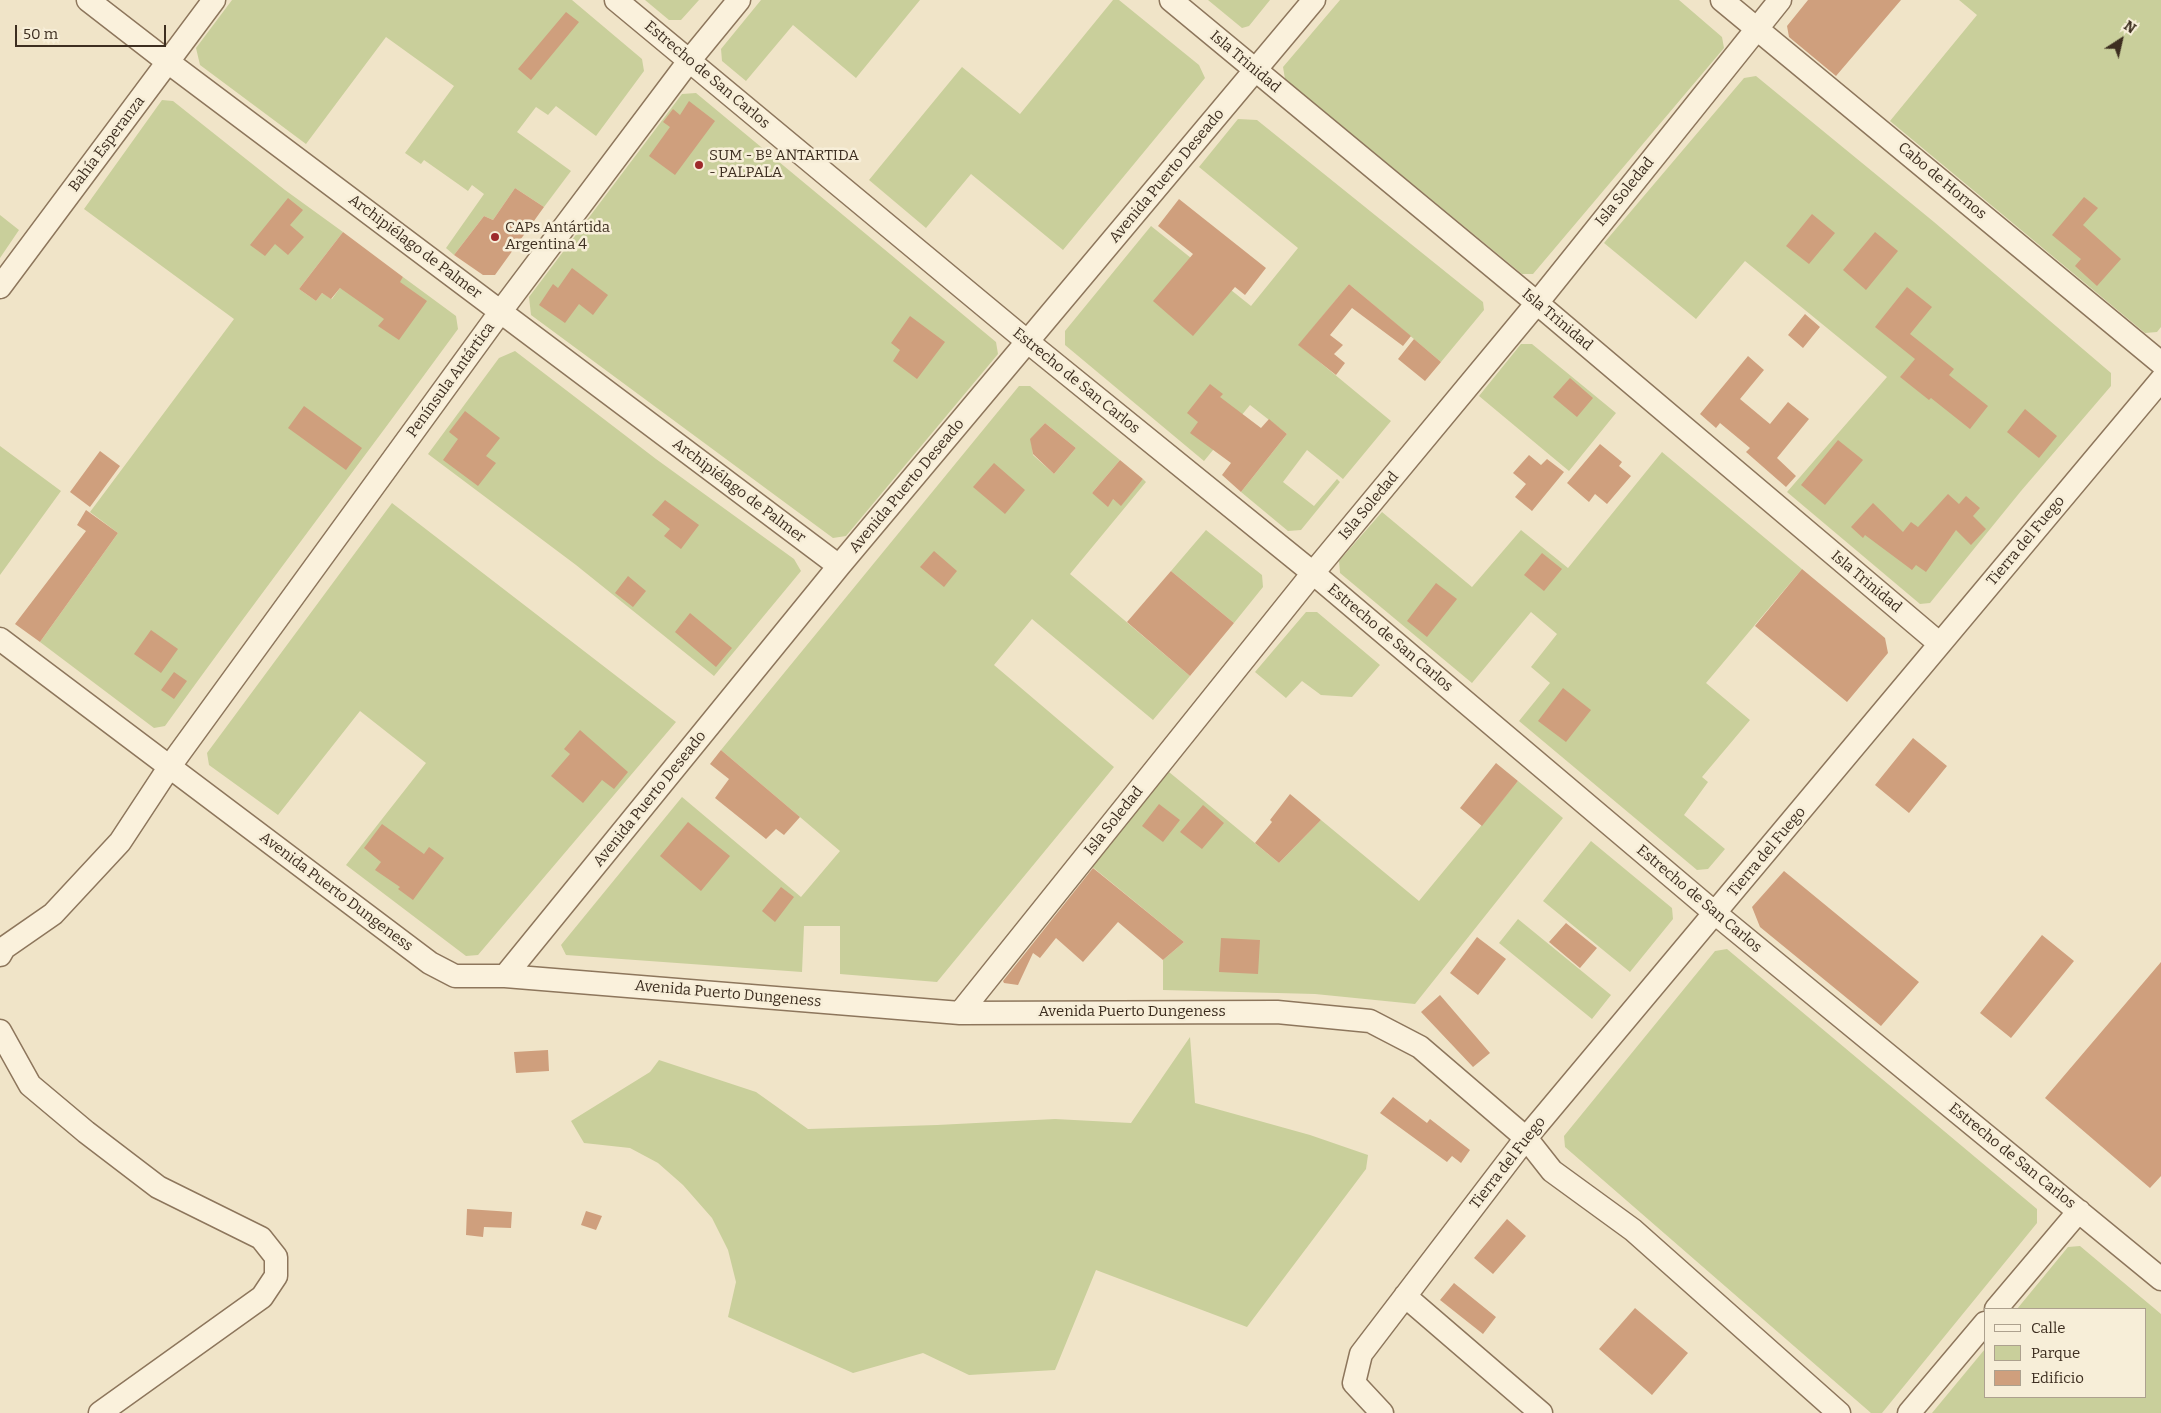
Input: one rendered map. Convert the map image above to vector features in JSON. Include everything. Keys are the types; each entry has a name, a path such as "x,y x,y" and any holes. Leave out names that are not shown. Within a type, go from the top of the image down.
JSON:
{"street":[{"name":"Archipiélago de Palmer","path":"88,0 839,566"},
{"name":"Bahía Esperanza","path":"0,287 214,0"},
{"name":"Estrecho de San Carlos","path":"616,0 1028,342 1313,574 1716,914 2161,1279"},
{"name":"Península Antártica","path":"0,955 4,948 54,914 120,842 170,766 501,311 689,61 739,0"},
{"name":"Isla Trinidad","path":"1171,0 1537,303 1940,644"},
{"name":"Avenida Puerto Deseado","path":"505,976 839,566 1314,0"},
{"name":"Cabo de Hornos","path":"1722,0 2161,363"},
{"name":"Isla Soledad","path":"960,1013 1313,574 1537,303 1780,0"},
{"name":"Tierra del Fuego","path":"1382,1413 1354,1382 1361,1354 1526,1138 1716,914 2161,380"},
{"name":"Avenida Puerto Dungeness","path":"0,639 430,963 455,976 505,976 960,1013 1277,1012 1370,1021 1420,1047 1526,1138 1552,1171 1633,1230 1839,1413"},
{"path":"0,1031 30,1085 86,1132 158,1187 261,1238 276,1258 276,1276 262,1297 100,1413"},
{"path":"1997,1308 2079,1211"},
{"path":"1405,1296 1540,1413"},
{"path":"1909,1413 1984,1324"}],"green space":[{"path":"232,0 572,0 642,59 644,71 596,136 556,106 548,115 536,107 517,132 571,171 544,207 515,188 493,220 484,216 454,255 446,248 484,194 472,185 468,191 424,160 421,164 405,153 454,86 386,37 306,144 200,65 196,48"},
{"path":"645,0 699,0 681,20 669,20"},
{"path":"761,0 920,0 856,78 793,25 746,81 722,61 721,49"},
{"path":"1113,0 1119,0 1199,65 1205,78 1063,250 971,174 926,228 869,180 962,67 1020,114"},
{"path":"1208,0 1270,0 1249,26 1242,28"},
{"path":"1340,0 1679,0 1722,37 1724,48 1533,274 1522,274 1285,79 1283,67"},
{"path":"1959,0 2161,0 2161,327 2157,332 2145,333 1890,121 1977,15"},
{"path":"1756,76 1934,222 2111,373 2111,386 2021,491 1930,603 1920,604 1787,492 1887,377 1745,261 1696,319 1604,243 1744,78"},
{"path":"696,93 996,342 998,354 846,536 833,538 531,315 529,297 682,94"},
{"path":"162,100 173,101 285,190 343,232 299,289 316,301 322,293 332,299 340,288 387,299 403,277 456,316 458,329 165,726 154,728 40,642 118,533 90,512 234,319 84,209"},
{"path":"1238,119 1257,120 1483,302 1484,310 1441,362 1349,284 1299,345 1391,421 1343,479 1307,450 1283,482 1314,506 1337,479 1340,482 1301,530 1288,531 1241,492 1287,434 1250,405 1204,461 1065,345 1065,331 1151,226 1251,306 1298,248 1199,167"},
{"path":"0,215 19,230 0,258"},
{"path":"1521,344 1532,344 1616,413 1569,471 1479,396"},
{"path":"515,351 656,459 794,559 801,571 714,676 576,565 428,454 499,358"},
{"path":"1019,386 1030,386 1120,460 1092,493 1113,499 1121,505 1143,479 1146,482 1070,574 1190,676 1153,720 1032,619 994,665 1114,767 937,982 840,974 840,926 804,926 802,972 566,955 561,945 682,797 801,897 840,851 721,750","holes":["1045,423 1076,448 1054,474 1033,455 1031,439"]},
{"path":"0,446 61,491 0,575"},
{"path":"1662,452 1802,569 1706,683 1750,720 1702,777 1708,782 1684,815 1725,849 1708,869 1697,870 1519,721 1550,683 1531,667 1557,634 1531,612 1472,683 1340,573 1339,561 1382,512 1472,587 1521,530 1568,568"},
{"path":"392,503 676,722 478,955 466,956 346,865 426,763 360,711 278,815 209,765 207,753"},
{"path":"1206,530 1262,575 1263,587 1234,623 1171,571"},
{"path":"1306,612 1317,612 1380,665 1352,697 1321,695 1302,681 1286,698 1255,672"},
{"path":"1169,772 1279,863 1321,820 1419,901 1518,781 1563,818 1415,1004 1315,994 1163,990 1163,960 1184,942 1090,865"},
{"path":"1591,841 1672,908 1673,919 1630,972 1543,901"},
{"path":"1518,919 1611,995 1592,1019 1499,943"},
{"path":"1727,949 2037,1209 2037,1223 1882,1413 1871,1413 1565,1147 1564,1136 1715,951"},
{"path":"1190,1037 1195,1103 1310,1135 1368,1155 1366,1169 1247,1327 1096,1270 1055,1370 969,1375 923,1353 853,1373 728,1317 736,1282 728,1250 712,1218 683,1185 658,1163 630,1148 584,1143 571,1121 650,1072 659,1060 756,1092 808,1129 1055,1119 1131,1123"},
{"path":"2080,1246 2161,1314 2161,1413 1932,1413 1984,1350 1984,1398 2146,1398 2146,1308 2018,1308 2068,1247"}],"building":[{"path":"1808,0 1901,0 1836,76 1789,37 1787,26"},
{"path":"566,12 579,22 531,80 518,69"},
{"path":"689,101 715,121 675,175 649,156 670,127 663,122 673,109 680,115"},
{"name":"CAPs Antártida Argentina 4","path":"515,188 544,207 495,275 483,275 454,255 484,216 493,220"},
{"path":"2084,197 2098,208 2083,225 2121,259 2097,286 2075,266 2081,259 2052,235"},
{"path":"288,198 303,210 290,225 304,237 288,255 275,244 265,256 250,245"},
{"path":"1179,199 1266,268 1245,295 1235,287 1193,336 1153,301 1193,254 1158,226"},
{"path":"1812,214 1835,233 1809,264 1786,246"},
{"path":"343,232 403,277 400,282 427,301 399,340 378,326 384,319 340,288 331,299 322,293 316,301 299,289"},
{"path":"1875,232 1898,251 1866,290 1843,270"},
{"path":"572,268 608,295 593,315 579,304 565,323 539,305 553,284 558,288"},
{"path":"1349,284 1411,336 1403,346 1352,308 1330,335 1343,345 1334,354 1345,363 1336,375 1298,345"},
{"path":"1907,287 1932,307 1910,334 1954,369 1949,375 1988,406 1970,429 1931,398 1929,400 1900,377 1915,359 1875,327"},
{"path":"1805,314 1820,327 1803,348 1788,335"},
{"path":"910,316 945,342 917,379 893,361 900,350 891,343"},
{"path":"1414,339 1441,362 1425,381 1398,359"},
{"path":"1748,356 1764,370 1740,399 1770,424 1788,402 1809,419 1777,458 1796,476 1786,487 1746,452 1750,448 1720,423 1716,428 1700,414"},
{"path":"1570,378 1593,398 1577,417 1553,397"},
{"path":"1210,384 1223,394 1220,397 1261,428 1269,419 1287,434 1241,492 1222,475 1231,463 1190,433 1198,422 1187,413"},
{"path":"304,406 362,448 346,470 288,428"},
{"path":"2025,409 2057,436 2039,458 2007,432"},
{"path":"465,411 500,438 486,456 496,463 478,486 443,460 458,439 449,432"},
{"path":"1045,423 1076,448 1054,474 1033,454 1030,439"},
{"path":"1838,440 1863,460 1825,505 1801,485"},
{"path":"1600,444 1622,462 1619,466 1631,476 1607,504 1595,494 1589,502 1567,483"},
{"path":"100,451 120,466 90,507 70,492"},
{"path":"1529,455 1541,465 1547,459 1564,472 1532,511 1515,497 1526,484 1513,473"},
{"path":"1120,460 1143,479 1121,506 1113,499 1108,507 1092,493"},
{"path":"994,463 1025,490 1005,514 973,487"},
{"path":"1948,494 1959,504 1966,496 1980,508 1973,516 1986,529 1971,545 1956,530 1926,572 1916,565 1912,570 1865,535 1863,538 1851,527 1873,503 1903,532 1911,522 1918,527"},
{"path":"665,500 699,525 681,549 664,536 670,529 652,515"},
{"path":"86,510 118,533 40,642 15,624 86,531 77,525"},
{"path":"934,551 957,571 944,587 920,567"},
{"path":"1542,553 1562,569 1544,591 1524,575"},
{"path":"1802,569 1885,638 1888,653 1847,702 1755,626"},
{"path":"1171,571 1234,623 1190,676 1127,622"},
{"path":"628,576 646,591 633,607 615,593"},
{"path":"1436,583 1457,599 1427,637 1407,621"},
{"path":"690,613 732,648 716,667 675,632"},
{"path":"151,630 178,649 161,673 134,654"},
{"path":"174,672 187,681 174,699 161,690"},
{"path":"1563,688 1591,710 1566,742 1538,721"},
{"path":"580,730 628,772 614,789 602,780 583,803 551,776 570,754 564,749"},
{"path":"1913,738 1947,766 1909,813 1875,785"},
{"path":"721,750 800,817 784,835 776,829 766,839 715,798 729,779 710,764"},
{"path":"1496,763 1518,781 1482,826 1460,808"},
{"path":"1290,794 1321,820 1279,863 1255,843 1272,822 1270,820"},
{"path":"1159,804 1180,820 1163,842 1142,826"},
{"path":"1203,805 1224,823 1202,849 1180,832"},
{"path":"688,822 730,856 701,891 660,856"},
{"path":"382,824 424,854 429,847 444,858 413,900 398,889 400,887 375,870 381,862 364,848"},
{"path":"1093,868 1184,942 1163,960 1118,922 1083,962 1056,938 1040,958 1033,953 1018,985 1004,983 1003,981"},
{"path":"1784,871 1919,982 1881,1026 1760,927 1752,907"},
{"path":"781,887 794,897 775,922 762,911"},
{"path":"1566,923 1597,948 1580,968 1549,942"},
{"path":"2042,935 2074,961 2011,1038 1980,1013"},
{"path":"1477,937 1506,959 1478,995 1450,973"},
{"path":"1221,938 1260,940 1258,974 1219,972"},
{"path":"2161,962 2161,1176 2150,1188 2045,1098"},
{"path":"1440,995 1490,1053 1473,1067 1421,1012"},
{"path":"548,1050 549,1071 516,1073 514,1052"},
{"path":"1393,1097 1427,1123 1430,1119 1470,1150 1461,1163 1452,1156 1447,1162 1380,1113"},
{"path":"467,1209 512,1212 511,1228 484,1227 483,1237 466,1235"},
{"path":"586,1211 602,1216 596,1230 581,1225"},
{"path":"1507,1219 1526,1236 1493,1274 1474,1258"},
{"path":"1454,1283 1496,1317 1483,1334 1440,1300"},
{"path":"1635,1308 1688,1353 1652,1395 1599,1349"}],"place":[{"name":"SUM - Bº ANTARTIDA - PALPALA","path":"699,165"},
{"name":"CAPs Antártida Argentina 4","path":"495,237"}]}
